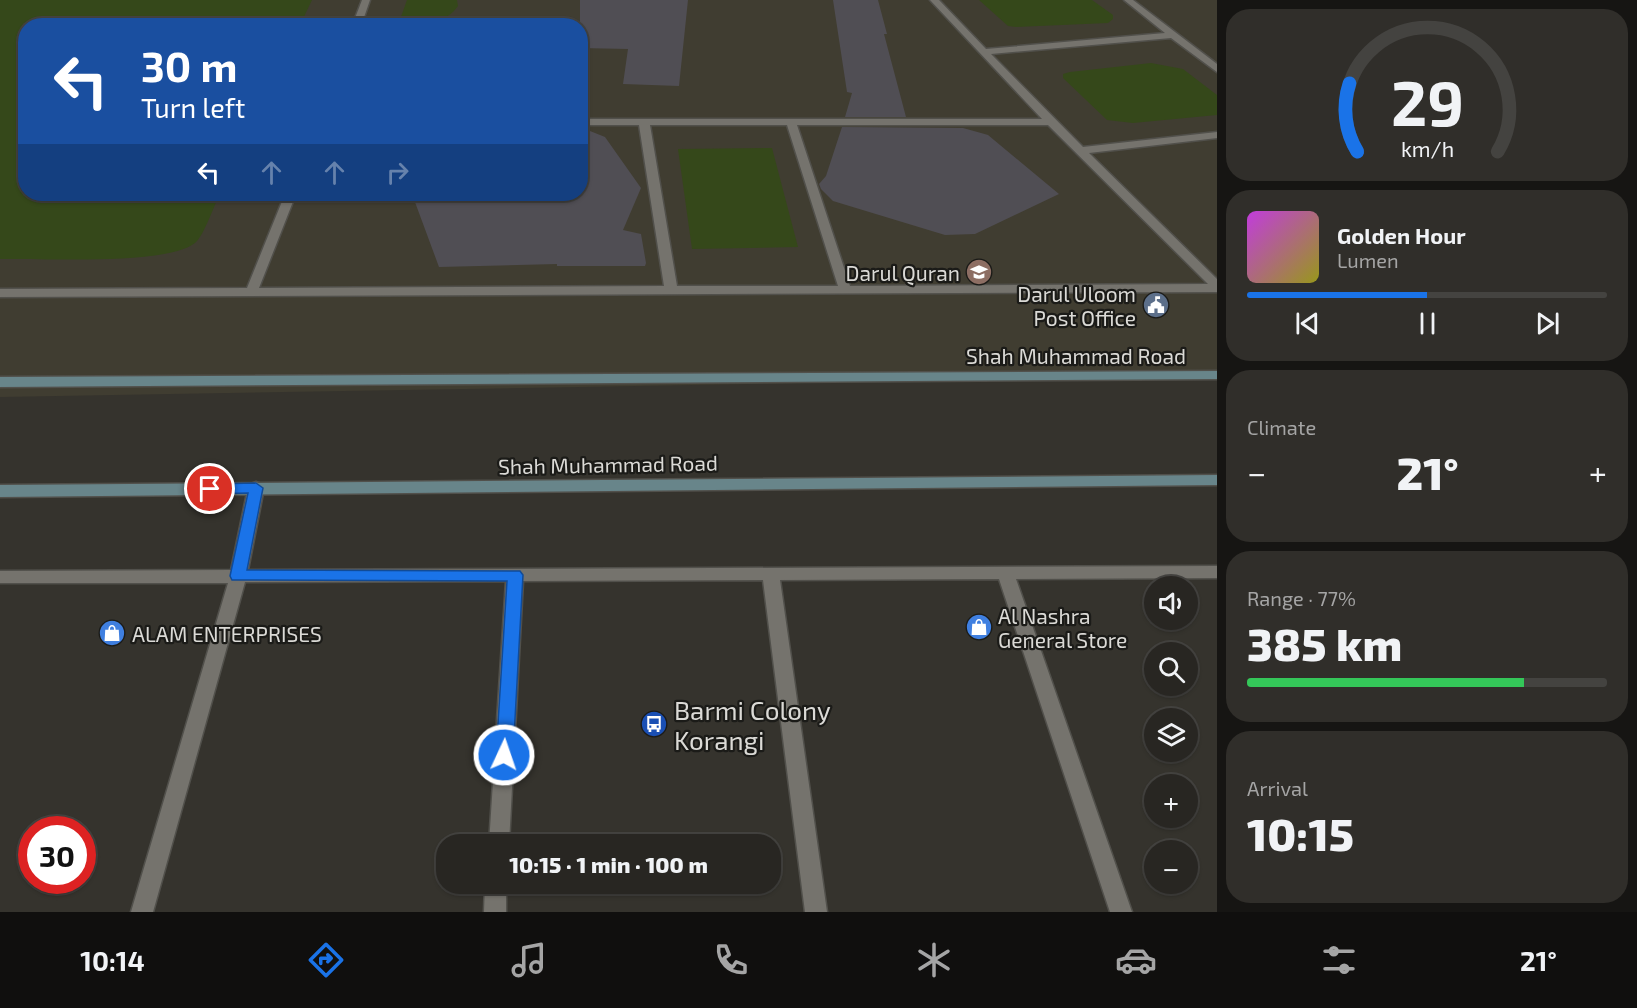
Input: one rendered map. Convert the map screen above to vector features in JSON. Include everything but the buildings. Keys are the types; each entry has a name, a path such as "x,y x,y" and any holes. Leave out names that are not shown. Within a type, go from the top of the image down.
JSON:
{"street":[{"path":"359,18 366,0"},
{"path":"934,0 1051,122 1217,287"},
{"path":"1128,0 1217,69"},
{"path":"984,52 1173,35"},
{"path":"588,122 1051,122"},
{"path":"644,122 671,290"},
{"path":"791,122 845,289"},
{"path":"1080,151 1217,135"},
{"path":"252,291 287,201"},
{"path":"0,293 1217,287"},
{"name":"Shah Muhammad Road","path":"0,382 1217,375"},
{"name":"Shah Muhammad Road","path":"0,491 1216,481"},
{"path":"142,912 238,576 256,488"},
{"path":"0,577 1217,572"},
{"path":"1005,573 1122,912"},
{"path":"771,574 816,912"},
{"path":"500,834 515,575"},
{"path":"495,912 496,894"}],"shaded area":[{"path":"0,0 1217,0 1217,376 0,397"}],"green space":[{"path":"0,0 312,0 303,18 18,18 18,201 217,201 195,243 180,250 131,258 0,259"},
{"path":"407,0 457,0 458,6 444,18 401,18"},
{"path":"979,0 1092,0 1113,15 1113,19 1108,23 1008,26"},
{"path":"1151,63 1183,69 1217,95 1217,115 1133,123 1107,120 1063,78 1063,74 1070,72"},
{"path":"772,148 798,247 692,249 678,149"}],"place":[{"name":"Darul Quran","path":"979,272"},
{"name":"Darul Uloom Post Office","path":"1156,305"},
{"name":"Al Nashra General Store","path":"979,627"},
{"name":"ALAM ENTERPRISES","path":"112,633"},
{"name":"Barmi Colony Korangi","path":"654,724"}],"route":[{"path":"210,489 256,488 238,576 515,575 504,755"}]}
